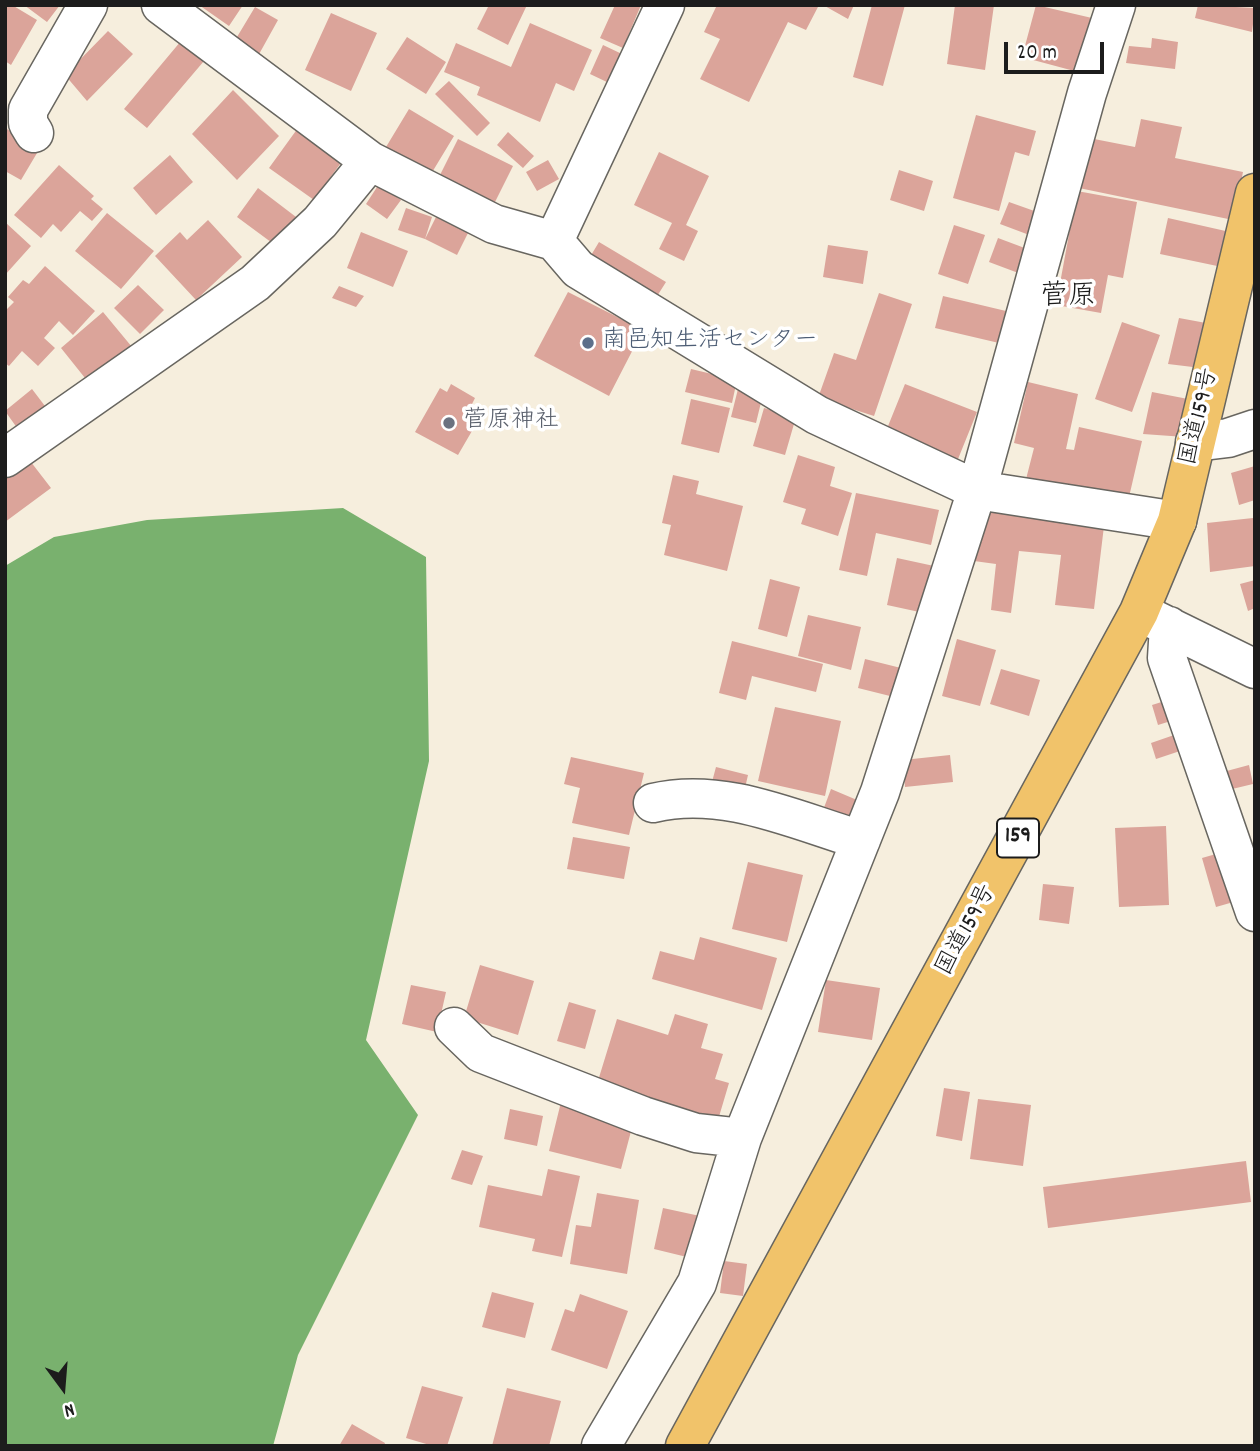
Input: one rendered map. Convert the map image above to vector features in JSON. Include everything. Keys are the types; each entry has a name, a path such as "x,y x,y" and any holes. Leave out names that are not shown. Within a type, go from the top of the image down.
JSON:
{"highway":[{"name":"国道159号","path":"685,1446 1154,619 1255,193"}],"street":[{"path":"34,133 28,123 28,110 88,5"},
{"path":"161,5 370,161 494,224 554,241 578,269 817,415 977,490 1177,521"},
{"path":"554,241 665,5"},
{"path":"601,1446 697,1283 742,1138 880,792 977,490 1084,107 1107,7"},
{"path":"5,458 255,283 320,222 370,161"},
{"path":"1195,442 1228,438 1255,429"},
{"path":"1154,619 1255,668"},
{"path":"1154,619 1255,912"},
{"path":"653,803 701,796 728,800 861,840"},
{"path":"454,1027 481,1054 696,1133 742,1138"}],"green space":[{"path":"343,508 426,557 429,761 366,1040 418,1115 298,1355 273,1446 5,1446 5,566 54,537 147,520"}],"building":[{"path":"5,5 12,5 37,20 11,65 5,61"},
{"path":"24,5 60,5 47,22"},
{"path":"199,5 243,5 229,26"},
{"path":"489,5 527,5 508,45 477,29"},
{"path":"615,5 641,5 623,48 600,38"},
{"path":"717,5 819,5 806,30 788,22 749,102 700,79 720,39 704,32"},
{"path":"823,5 854,5 848,19"},
{"path":"872,5 905,5 883,86 853,77"},
{"path":"955,5 994,5 985,70 947,64"},
{"path":"1036,5 1092,18 1078,72 1022,57"},
{"path":"1198,5 1255,8 1252,32 1195,18"},
{"path":"255,7 278,20 258,56 234,42"},
{"path":"331,13 377,33 351,91 305,70"},
{"path":"530,23 592,50 574,91 556,83 540,122 477,95 480,87 444,72 456,43 511,67"},
{"path":"108,31 133,54 87,101 65,75"},
{"path":"407,37 446,62 426,94 386,69"},
{"path":"1152,38 1178,42 1175,69 1126,63 1129,46 1151,48"},
{"path":"181,41 204,61 147,128 124,109"},
{"path":"603,45 622,54 609,83 590,74"},
{"path":"449,81 490,123 477,136 435,94"},
{"path":"233,90 279,136 237,180 192,134"},
{"path":"409,109 454,136 428,179 383,152"},
{"path":"976,115 1036,131 1029,156 1015,152 999,211 953,198"},
{"path":"1141,119 1182,127 1175,158 1243,172 1233,220 1079,188 1089,138 1135,147"},
{"path":"303,121 348,153 314,200 269,168"},
{"path":"5,128 40,148 21,180 5,171"},
{"path":"508,132 534,156 523,168 497,145"},
{"path":"458,139 513,166 493,206 438,179"},
{"path":"659,152 709,176 686,225 698,231 684,261 659,249 672,223 634,205"},
{"path":"170,155 193,182 156,215 133,188"},
{"path":"548,160 559,179 537,191 526,172"},
{"path":"59,165 94,196 91,199 103,209 92,221 80,211 61,232 53,224 41,238 14,215"},
{"path":"899,170 933,181 924,211 890,200"},
{"path":"379,184 401,200 387,219 366,204"},
{"path":"258,188 300,220 279,248 237,217"},
{"path":"1077,191 1137,202 1123,278 1108,275 1101,313 1056,305"},
{"path":"1009,202 1040,213 1032,236 1000,224"},
{"path":"406,208 432,217 425,239 398,230"},
{"path":"107,213 154,251 121,289 75,251"},
{"path":"436,217 468,233 457,255 425,239"},
{"path":"1168,218 1230,232 1222,267 1160,254"},
{"path":"208,220 242,257 196,300 155,256 180,232 187,240"},
{"path":"5,222 31,246 5,275"},
{"path":"954,225 985,235 968,284 938,274"},
{"path":"361,232 408,251 393,287 347,268"},
{"path":"998,238 1030,250 1021,274 989,262"},
{"path":"599,242 666,282 654,301 587,262"},
{"path":"828,245 868,251 863,284 823,277"},
{"path":"45,266 95,311 73,335 59,321 44,338 55,348 38,366 22,351 9,366 5,363 5,311 14,302 8,297 23,280 29,284"},
{"path":"138,285 164,310 140,334 114,308"},
{"path":"339,286 364,296 356,307 332,298"},
{"name":"南邑知生活センター","path":"568,292 643,330 609,396 534,356"},
{"path":"879,293 912,304 874,416 818,398 834,353 856,360"},
{"path":"943,296 1006,311 999,343 935,328"},
{"path":"103,312 132,347 89,383 61,348"},
{"path":"1179,318 1206,323 1201,368 1168,364"},
{"path":"1122,322 1160,335 1132,412 1095,399"},
{"path":"691,369 737,380 732,403 685,392"},
{"path":"1028,382 1078,394 1066,449 1074,450 1079,427 1142,441 1126,510 1024,487 1034,448 1014,443"},
{"path":"451,384 475,398 471,406 483,412 458,455 415,432 440,388 447,392"},
{"path":"905,384 977,412 956,464 884,436"},
{"path":"739,385 764,390 756,423 731,417"},
{"path":"32,389 48,410 20,432 5,411"},
{"path":"1152,392 1188,399 1185,437 1143,434"},
{"path":"691,399 730,408 719,453 681,444"},
{"path":"764,408 796,417 785,455 753,446"},
{"path":"24,453 51,488 5,522 5,467"},
{"path":"798,455 835,467 830,486 852,493 838,536 801,524 806,509 783,502"},
{"path":"1255,466 1255,500 1239,505 1231,473"},
{"path":"673,475 699,481 696,494 743,506 727,571 664,555 671,525 662,523"},
{"path":"856,493 939,510 931,545 876,533 867,576 839,570"},
{"path":"980,511 1104,526 1094,609 1055,605 1061,555 1019,551 1011,613 991,610 996,564 974,561"},
{"path":"1253,518 1255,566 1210,572 1207,523"},
{"path":"897,558 934,566 924,613 887,605"},
{"path":"770,579 800,587 787,637 758,629"},
{"path":"1255,580 1255,608 1248,611 1240,584"},
{"path":"808,615 861,627 851,670 798,656"},
{"path":"957,639 996,650 980,706 942,696"},
{"path":"732,641 823,664 816,692 752,676 746,700 719,693"},
{"path":"865,659 905,669 898,698 858,688"},
{"path":"1001,669 1040,680 1029,716 990,704"},
{"path":"1168,700 1174,720 1158,725 1152,705"},
{"path":"775,707 841,721 825,796 758,781"},
{"path":"1177,734 1183,750 1156,759 1151,743"},
{"path":"950,755 953,782 905,787 903,760"},
{"path":"571,757 644,773 629,835 572,823 580,788 564,784"},
{"path":"1249,765 1253,784 1228,790 1223,772"},
{"path":"716,767 748,775 742,801 709,793"},
{"path":"831,789 857,800 843,831 819,821"},
{"path":"1166,826 1169,905 1119,907 1115,828"},
{"path":"573,837 630,847 624,879 567,869"},
{"path":"1230,850 1244,899 1216,907 1202,858"},
{"path":"748,862 803,875 787,942 732,929"},
{"path":"1043,884 1074,887 1069,924 1039,920"},
{"path":"700,937 777,958 762,1010 652,979 660,951 694,960"},
{"path":"480,965 534,981 518,1035 464,1018"},
{"path":"826,980 880,988 872,1040 818,1032"},
{"path":"411,985 446,992 437,1032 402,1024"},
{"path":"569,1002 596,1010 585,1049 557,1041"},
{"path":"675,1014 708,1024 701,1048 723,1054 715,1079 729,1083 718,1120 597,1084 617,1019 668,1035"},
{"path":"944,1088 970,1092 962,1141 936,1136"},
{"path":"978,1099 1031,1105 1023,1166 970,1159"},
{"path":"561,1102 634,1120 621,1169 549,1151"},
{"path":"510,1109 543,1116 537,1146 504,1139"},
{"path":"462,1150 483,1156 472,1185 451,1179"},
{"path":"1246,1161 1251,1202 1048,1228 1043,1187"},
{"path":"548,1169 580,1176 562,1257 532,1251 535,1239 479,1227 488,1185 542,1196"},
{"path":"597,1193 639,1200 627,1274 570,1264 576,1225 591,1227"},
{"path":"663,1208 700,1216 691,1258 654,1249"},
{"path":"724,1261 747,1264 743,1296 720,1293"},
{"path":"492,1292 534,1303 525,1338 482,1327"},
{"path":"580,1294 628,1311 607,1369 551,1350 565,1309 574,1312"},
{"path":"422,1386 463,1397 447,1446 433,1446 406,1438"},
{"path":"507,1388 561,1401 549,1446 492,1446"},
{"path":"352,1424 385,1443 384,1446 339,1446"}],"place":[{"name":"南邑知生活センター","path":"588,343"},
{"name":"菅原神社","path":"449,423"}],"district":[{"name":"菅原","path":"1068,299"}]}
